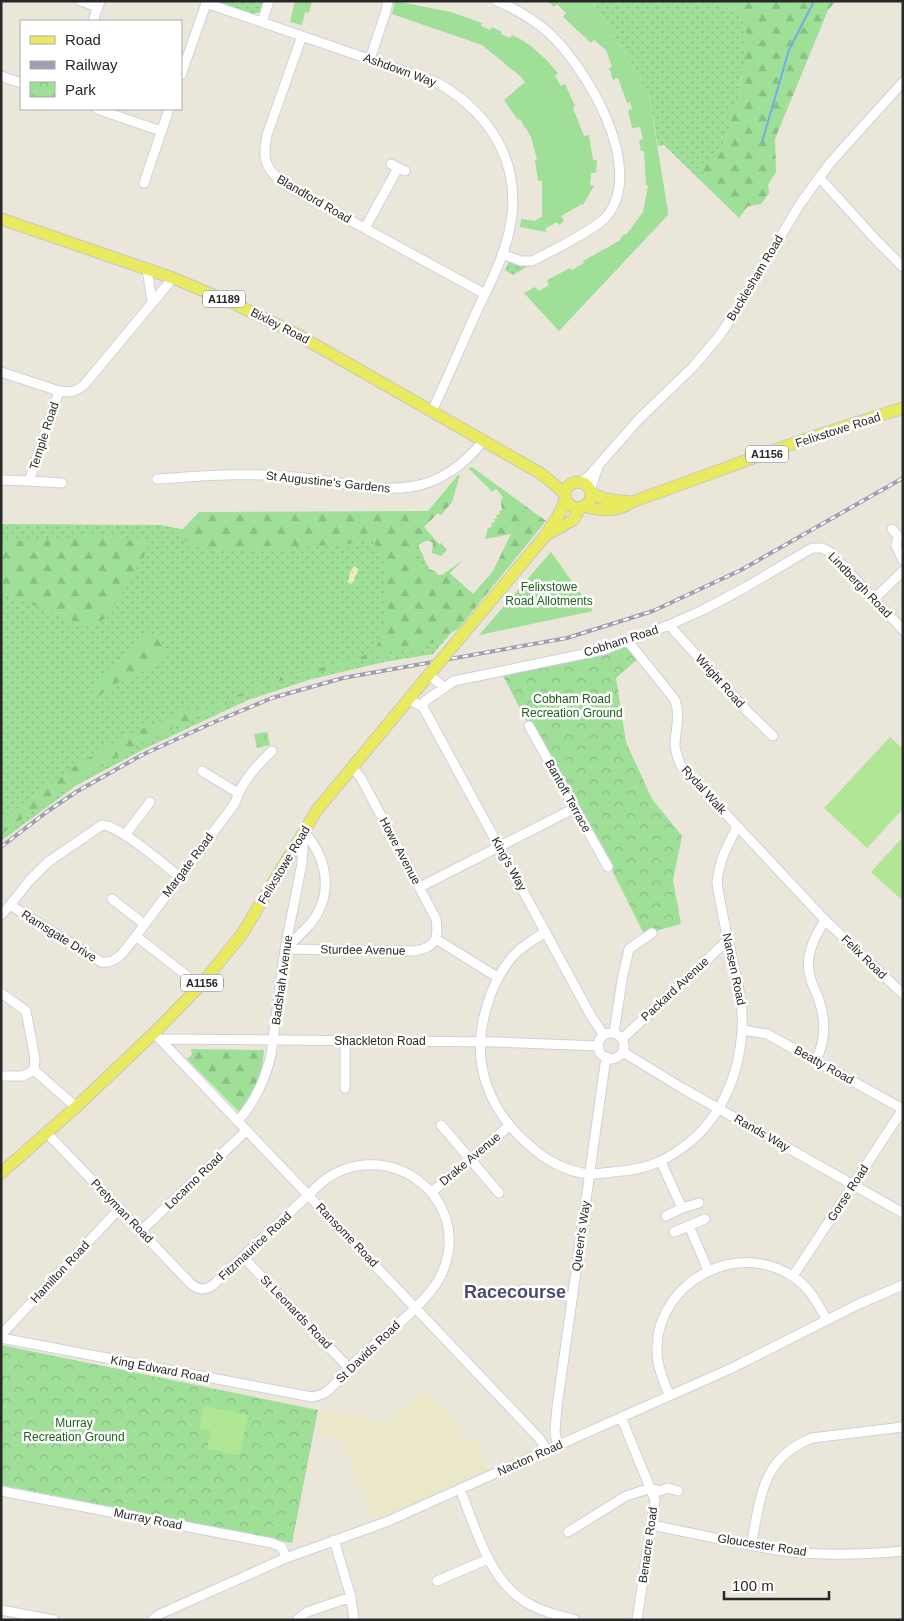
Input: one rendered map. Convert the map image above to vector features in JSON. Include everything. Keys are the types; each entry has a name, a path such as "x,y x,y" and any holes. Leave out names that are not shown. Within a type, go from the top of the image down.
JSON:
{"main road":[{"name":"Bixley Road","path":"1,219 173,278 235,304 298,335 540,473 560,489 565,497"},
{"name":"Felixstowe Road","path":"545,536 573,520 583,507 612,510 625,507 632,502 811,438 903,408"},
{"name":"Bixley Road","path":"540,473 577,482"},
{"path":"577,482 588,486 590,492 589,501 583,507 570,505 565,497 567,488 577,482"},
{"name":"Felixstowe Road","path":"590,492 605,499 632,502"},
{"name":"Felixstowe Road","path":"1,1173 157,1036 200,986 242,934 317,810 545,536 561,511 565,497"}],"street":[{"path":"81,1 99,4 93,20"},
{"path":"262,22 269,1"},
{"path":"370,59 388,1"},
{"path":"498,1 536,22 549,33 577,64 586,79 614,140 619,167 615,202 606,217 596,226 532,261 521,261 502,254"},
{"path":"182,72 207,2"},
{"name":"Ashdown Way","path":"207,2 438,82 472,106 489,125 505,156 513,190 512,219 502,254 432,411"},
{"name":"Blandford Road","path":"302,36 267,135 264,148 268,168 277,179 485,294"},
{"path":"1,76 20,83"},
{"name":"Bucklesham Road","path":"577,482 588,477 640,418 692,368 720,334 738,308 800,204 819,177 903,82"},
{"path":"100,110 161,131"},
{"path":"143,184 169,110"},
{"path":"366,228 398,167"},
{"path":"819,177 903,267"},
{"path":"148,269 152,301"},
{"path":"1,372 59,391 72,392 84,385 173,278"},
{"name":"Temple Road","path":"29,481 59,391"},
{"name":"St Augustine's Gardens","path":"157,479 256,475 295,477 366,488 404,488 428,483 450,472 483,441"},
{"name":"Bucklesham Road","path":"590,492 598,465"},
{"name":"Temple Road","path":"1,480 62,483"},
{"path":"892,529 898,536 896,546 903,560"},
{"name":"Lindbergh Road","path":"812,548 822,548 830,552 903,630"},
{"name":"Cobham Road","path":"423,707 425,701 454,681 603,650 669,625 703,610 746,587 812,548"},
{"path":"874,599 903,571"},
{"name":"Wright Road","path":"669,625 773,736"},
{"name":"Rydal Walk","path":"627,640 675,700 678,708 675,746 680,766 825,920"},
{"path":"430,673 444,687"},
{"path":"408,700 423,707"},
{"name":"King's Way","path":"423,707 591,1016 609,1034"},
{"name":"Bantoft Terrace","path":"529,726 608,867"},
{"name":"Margate Road","path":"136,936 235,802 238,793 259,764 272,751"},
{"name":"Howe Avenue","path":"352,767 361,778 436,919 438,932 436,939"},
{"path":"202,771 238,793"},
{"path":"125,836 150,802"},
{"path":"420,887 574,808"},
{"name":"Ramsgate Drive","path":"1,915 29,881 48,862 102,825 108,825 125,836 179,876"},
{"name":"Nansen Road","path":"546,932 524,946 513,956 497,977 484,1016 481,1027 480,1063 495,1105 509,1126 538,1153 568,1169 590,1174 634,1170 661,1162 693,1140 707,1126 720,1108 736,1071 743,1030 742,1007 717,883 724,850 737,827"},
{"path":"285,949 311,923 318,911 325,887 325,869 320,854 315,844 304,832"},
{"name":"Badshah Avenue","path":"238,1121 256,1096 263,1082 271,1055 285,949 302,863 304,832"},
{"path":"112,899 144,924"},
{"name":"Ramsgate Drive","path":"10,905 101,962 106,963 117,959 136,936"},
{"path":"816,1060 822,1048 824,1024 822,1010 809,970 809,955 816,936 825,920"},
{"name":"Felix Road","path":"825,920 903,994"},
{"path":"609,1034 622,1039 624,1043 623,1052 617,1057 606,1057 600,1051 600,1039 609,1034 629,949 652,933"},
{"path":"136,936 200,986"},
{"path":"436,939 497,977"},
{"name":"Sturdee Avenue","path":"285,949 415,951 425,949 436,939"},
{"name":"Packard Avenue","path":"622,1039 728,940"},
{"path":"1,993 26,1011 35,1059 34,1070"},
{"name":"Beatty Road","path":"743,1030 767,1034 903,1109"},
{"name":"Shackleton Road","path":"157,1036 599,1046"},
{"name":"Ransome Road","path":"157,1036 416,1307 539,1438 547,1450"},
{"path":"345,1041 345,1088"},
{"name":"Rands Way","path":"623,1052 674,1084 720,1108 903,1214"},
{"name":"Queen's Way","path":"557,1445 555,1431 606,1057"},
{"path":"1,1076 23,1076 34,1070"},
{"path":"34,1070 76,1107"},
{"name":"Gorse Road","path":"793,1276 903,1109"},
{"path":"441,1125 499,1194"},
{"name":"Drake Avenue","path":"432,1192 509,1126"},
{"name":"Locarno Road","path":"142,1231 247,1130"},
{"name":"Pretyman Road","path":"47,1133 191,1284 198,1289"},
{"path":"661,1162 682,1208"},
{"name":"Fitzmaurice Road","path":"198,1289 204,1289 213,1285 334,1173 356,1166 375,1164 399,1169 424,1184 432,1192"},
{"name":"St Davids Road","path":"319,1395 328,1391 349,1368 416,1307 442,1274 450,1240 442,1208 432,1192"},
{"path":"666,1216 682,1208 699,1203"},
{"name":"Hamilton Road","path":"1,1336 120,1208"},
{"path":"674,1232 705,1219"},
{"path":"689,1226 708,1270"},
{"name":"St Leonards Road","path":"243,1257 349,1368"},
{"path":"669,1395 658,1360 657,1347 661,1325 674,1299 690,1282 708,1270 721,1266 754,1264 775,1268 793,1276 812,1294 827,1320"},
{"name":"Nacton Road","path":"152,1620 160,1614 286,1558 386,1522 732,1368 859,1304 903,1285"},
{"path":"523,1290 572,1297"},
{"name":"King Edward Road","path":"1,1336 302,1396 312,1397 319,1395"},
{"name":"Benacre Road","path":"621,1417 655,1500 638,1620"},
{"path":"751,1545 766,1480 774,1466 785,1453 798,1444 812,1438 903,1427"},
{"path":"539,1438 547,1437 555,1431"},
{"path":"568,1532 626,1496 651,1488 659,1491 668,1488 678,1491"},
{"path":"460,1489 488,1559 499,1578 512,1593 536,1608 576,1620"},
{"name":"Murray Road","path":"1,1491 272,1543 282,1547 286,1558"},
{"name":"Gloucester Road","path":"651,1525 776,1550 806,1553 903,1551"},
{"path":"334,1540 351,1596 354,1620"},
{"path":"437,1581 488,1559"},
{"path":"296,1620 307,1612 351,1596"},
{"path":"1,1610 54,1620"}],"shaded area":[{"path":"423,1390 464,1431 458,1436 476,1440 489,1470 383,1518 372,1521 341,1438 317,1434 322,1410 387,1423"}],"green space":[{"path":"217,1 265,1 260,12 253,14 220,4"},
{"path":"295,1 312,1 309,13 305,12 302,25 290,22"},
{"path":"395,1 451,12 482,23 481,26 490,30 492,27 510,38 512,35 519,38 543,56 558,73 555,76 561,86 565,84 575,106 573,108 584,136 589,135 593,160 597,160 596,173 591,173 590,185 594,186 583,205 561,216 564,221 559,225 557,222 546,228 546,232 520,227 521,219 536,221 542,217 542,181 538,181 535,160 537,159 531,137 520,119 518,120 504,100 525,82 482,45 392,14"},
{"path":"548,1 592,1 624,51 649,95 668,212 668,215 559,331 524,293 535,287 539,291 549,285 547,280 570,268 572,270 584,263 583,261 619,241 624,234 626,235 643,212 648,186 646,185 644,151 641,151 639,140 643,139 640,127 632,128 628,110 632,109 630,102 627,103 618,78 613,80 609,68 612,67 606,50 594,40 591,43 563,17 566,13 557,4 554,7"},
{"path":"592,1 718,1 741,17 747,35 740,100 733,109 728,133 721,148 710,156 700,180 664,145 658,146 649,95"},
{"path":"718,1 836,1 828,10 775,139 776,172 768,185 769,193 761,204 748,206 739,218 700,180 703,175 703,168 710,156 721,148 728,133 733,108 740,100 746,48 747,35 741,17"},
{"path":"509,261 530,265 513,275 505,270"},
{"path":"472,467 546,521 458,629 422,648 378,656 329,670 292,677 255,690 131,748 52,798 1,834 2,820 72,768 120,739 179,712 191,710 199,712 277,678 336,664 375,652 386,619 387,585 384,558 372,540 341,545 304,546 273,551 198,547 179,538 180,532 199,512 428,511 460,475 452,502 441,515 438,513 424,527 447,550 441,556 432,553 433,543 426,541 416,548 414,558 420,567 435,571 438,575 442,575 463,560 450,573 473,594 493,571 511,534 485,539 488,528 492,527 491,523 495,522 496,515 500,514 499,511 502,510 501,501 503,497 496,489 492,492 468,468"},
{"path":"1,524 160,525 181,529 410,528 456,627 433,654 384,662 312,679 248,700 146,748 77,785 1,841"},
{"path":"115,535 123,542 142,536 148,544 143,559 107,617 90,627 1,593 1,542"},
{"name":"Felixstowe Road Allotments","path":"551,552 593,611 479,635"},
{"path":"148,633 159,635 165,651 160,663 146,669 138,677 122,680 96,698 90,696 111,669 115,668 117,659 136,648"},
{"name":"Cobham Road Recreation Ground","path":"627,640 641,656 616,678 626,742 652,799 682,836 673,880 681,924 644,934 612,870 603,847 596,842 529,726 501,672"},
{"path":"267,732 270,745 257,748 254,734"},
{"path":"890,737 903,749 903,809 867,848 824,808"},
{"path":"903,837 903,901 871,872"},
{"path":"191,1049 264,1050 257,1084 241,1114 187,1059 192,1055"},
{"name":"Murray Recreation Ground","path":"1,1345 318,1410 292,1543 1,1485"},
{"path":"204,1406 248,1415 240,1455 207,1449 211,1431 199,1428"}],"sand":[{"path":"354,566 358,570 354,583 351,584 348,582 350,572"}],"waterway":[{"path":"762,142 789,50 814,1"}],"railway":[{"path":"1,847 76,792 142,755 272,698 343,678 567,638 653,611 741,570 903,478"}],"district":[{"name":"Racecourse","path":"515,1292"}]}
